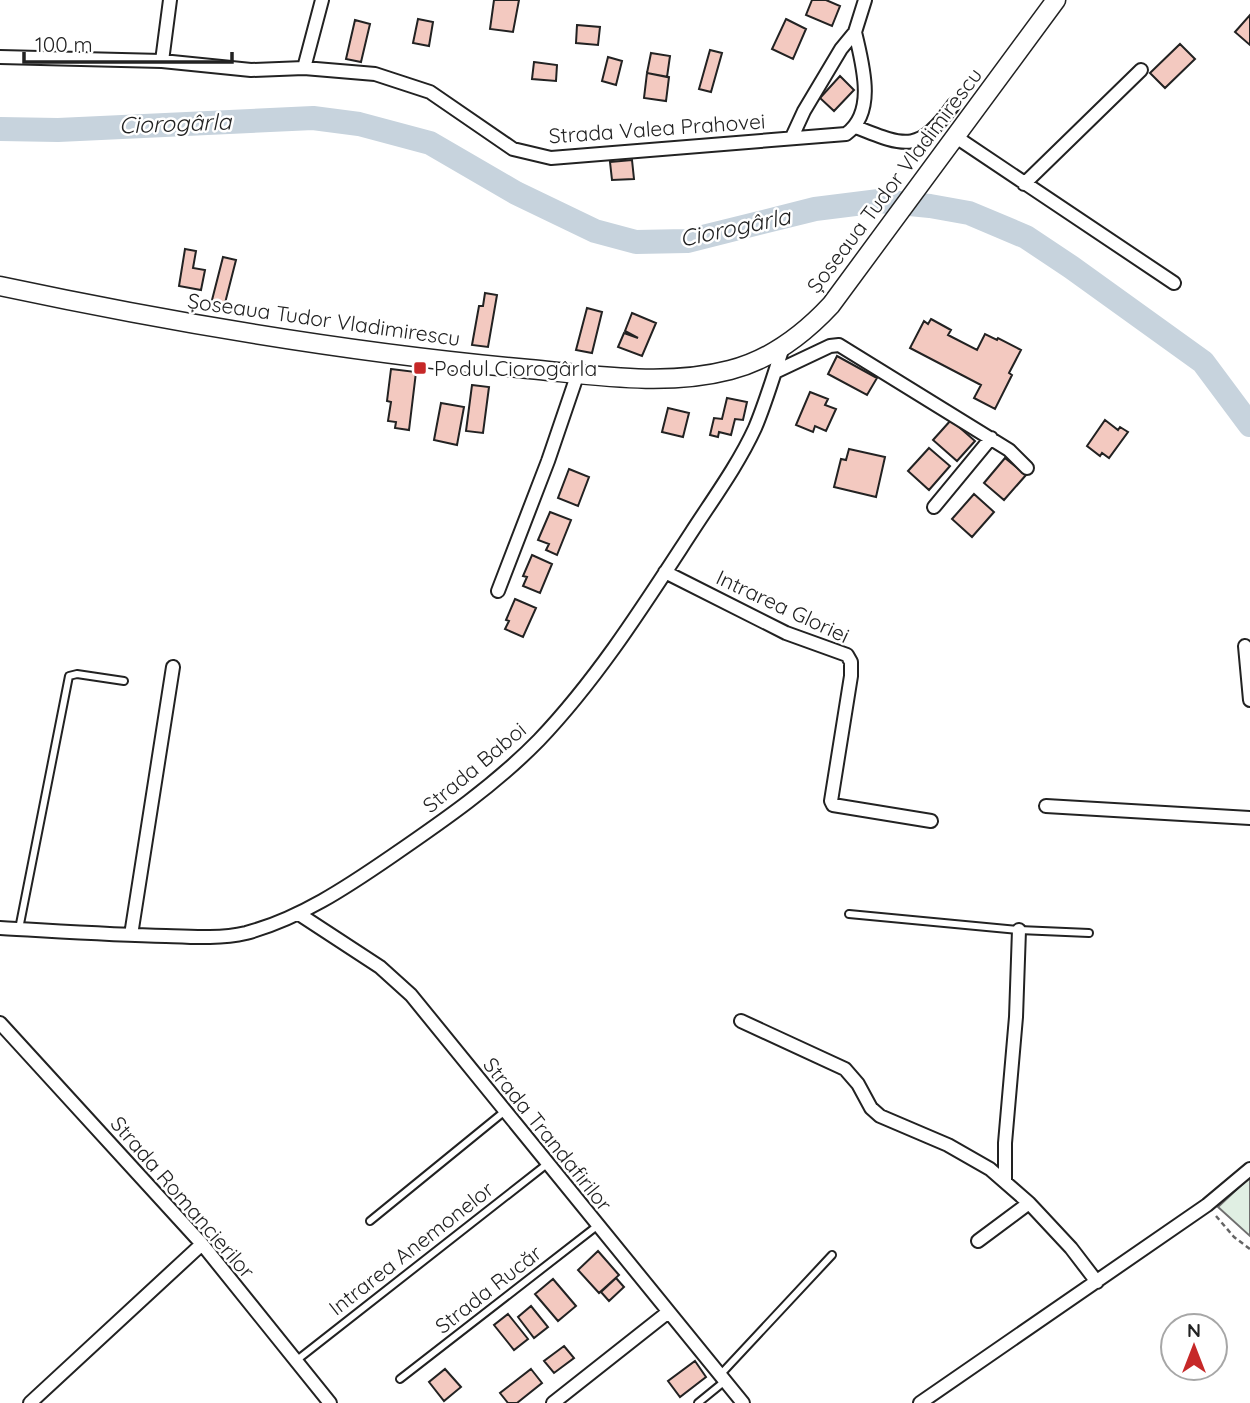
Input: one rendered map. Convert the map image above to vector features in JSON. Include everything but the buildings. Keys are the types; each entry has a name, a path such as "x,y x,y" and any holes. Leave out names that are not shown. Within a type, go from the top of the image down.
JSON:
{"main road":[{"name":"Șoseaua Tudor Vladimirescu","path":"0,286 107,308 425,358 659,378 706,375 731,370 783,347 816,321 846,288 1056,0"}],"street":[{"path":"162,61 170,0"},
{"path":"304,68 322,0"},
{"name":"Strada Valea Prahovei","path":"792,137 804,111 841,49 855,32 865,0"},
{"name":"Strada Valea Prahovei","path":"0,57 162,61 251,70 304,68 375,74 430,92 513,149 551,158 846,134 856,127 863,115 864,80 855,32"},
{"path":"1024,184 1141,70"},
{"path":"856,127 889,140 906,143 923,139 936,128 954,104"},
{"path":"954,140 1174,283"},
{"path":"775,372 830,346 839,345 991,438 1017,456 1027,468"},
{"name":"Strada Baboi","path":"0,928 198,937 242,934 299,914 374,869 438,825 497,779 539,740 588,683 666,572 744,450 756,426 783,347"},
{"path":"498,591 548,461 578,373"},
{"path":"934,507 991,438"},
{"name":"Intrarea Gloriei","path":"666,572 786,633 847,655 851,662 851,676 831,801 833,805 931,821"},
{"path":"1245,646 1250,700"},
{"path":"131,935 173,667"},
{"path":"1046,806 1250,818"},
{"name":"Strada Trandafirilor","path":"299,914 380,967 411,995 743,1403"},
{"path":"1006,1181 1019,930"},
{"path":"741,1021 845,1069 858,1084 871,1108 880,1116 948,1145 990,1168 1029,1203 1072,1248 1097,1282"},
{"name":"Strada Romancierilor","path":"0,1023 201,1244 330,1403"},
{"path":"920,1403 1207,1205 1250,1169"},
{"path":"978,1241 1029,1203"},
{"path":"30,1403 201,1244"},
{"path":"553,1403 667,1312"}],"lane":[{"path":"19,929 69,676 77,674 124,681"},
{"path":"849,914 1019,930 1089,933"},
{"path":"370,1221 505,1111"},
{"name":"Intrarea Anemonelor","path":"297,1360 547,1164"},
{"name":"Strada Rucăr","path":"400,1379 597,1226"},
{"path":"698,1403 832,1255"}],"path":[{"path":"1207,1205 1234,1237 1250,1249"}],"green space":[{"path":"1250,1177 1250,1236 1218,1207"}],"waterway":[{"name":"Ciorogârla","path":"0,129 58,130 313,118 359,124 430,143 516,193 595,231 636,242 687,241 815,209 879,201 969,213 1026,237 1203,362 1250,425"}],"place":[{"name":"Podul Ciorogârla","path":"420,368"}]}
